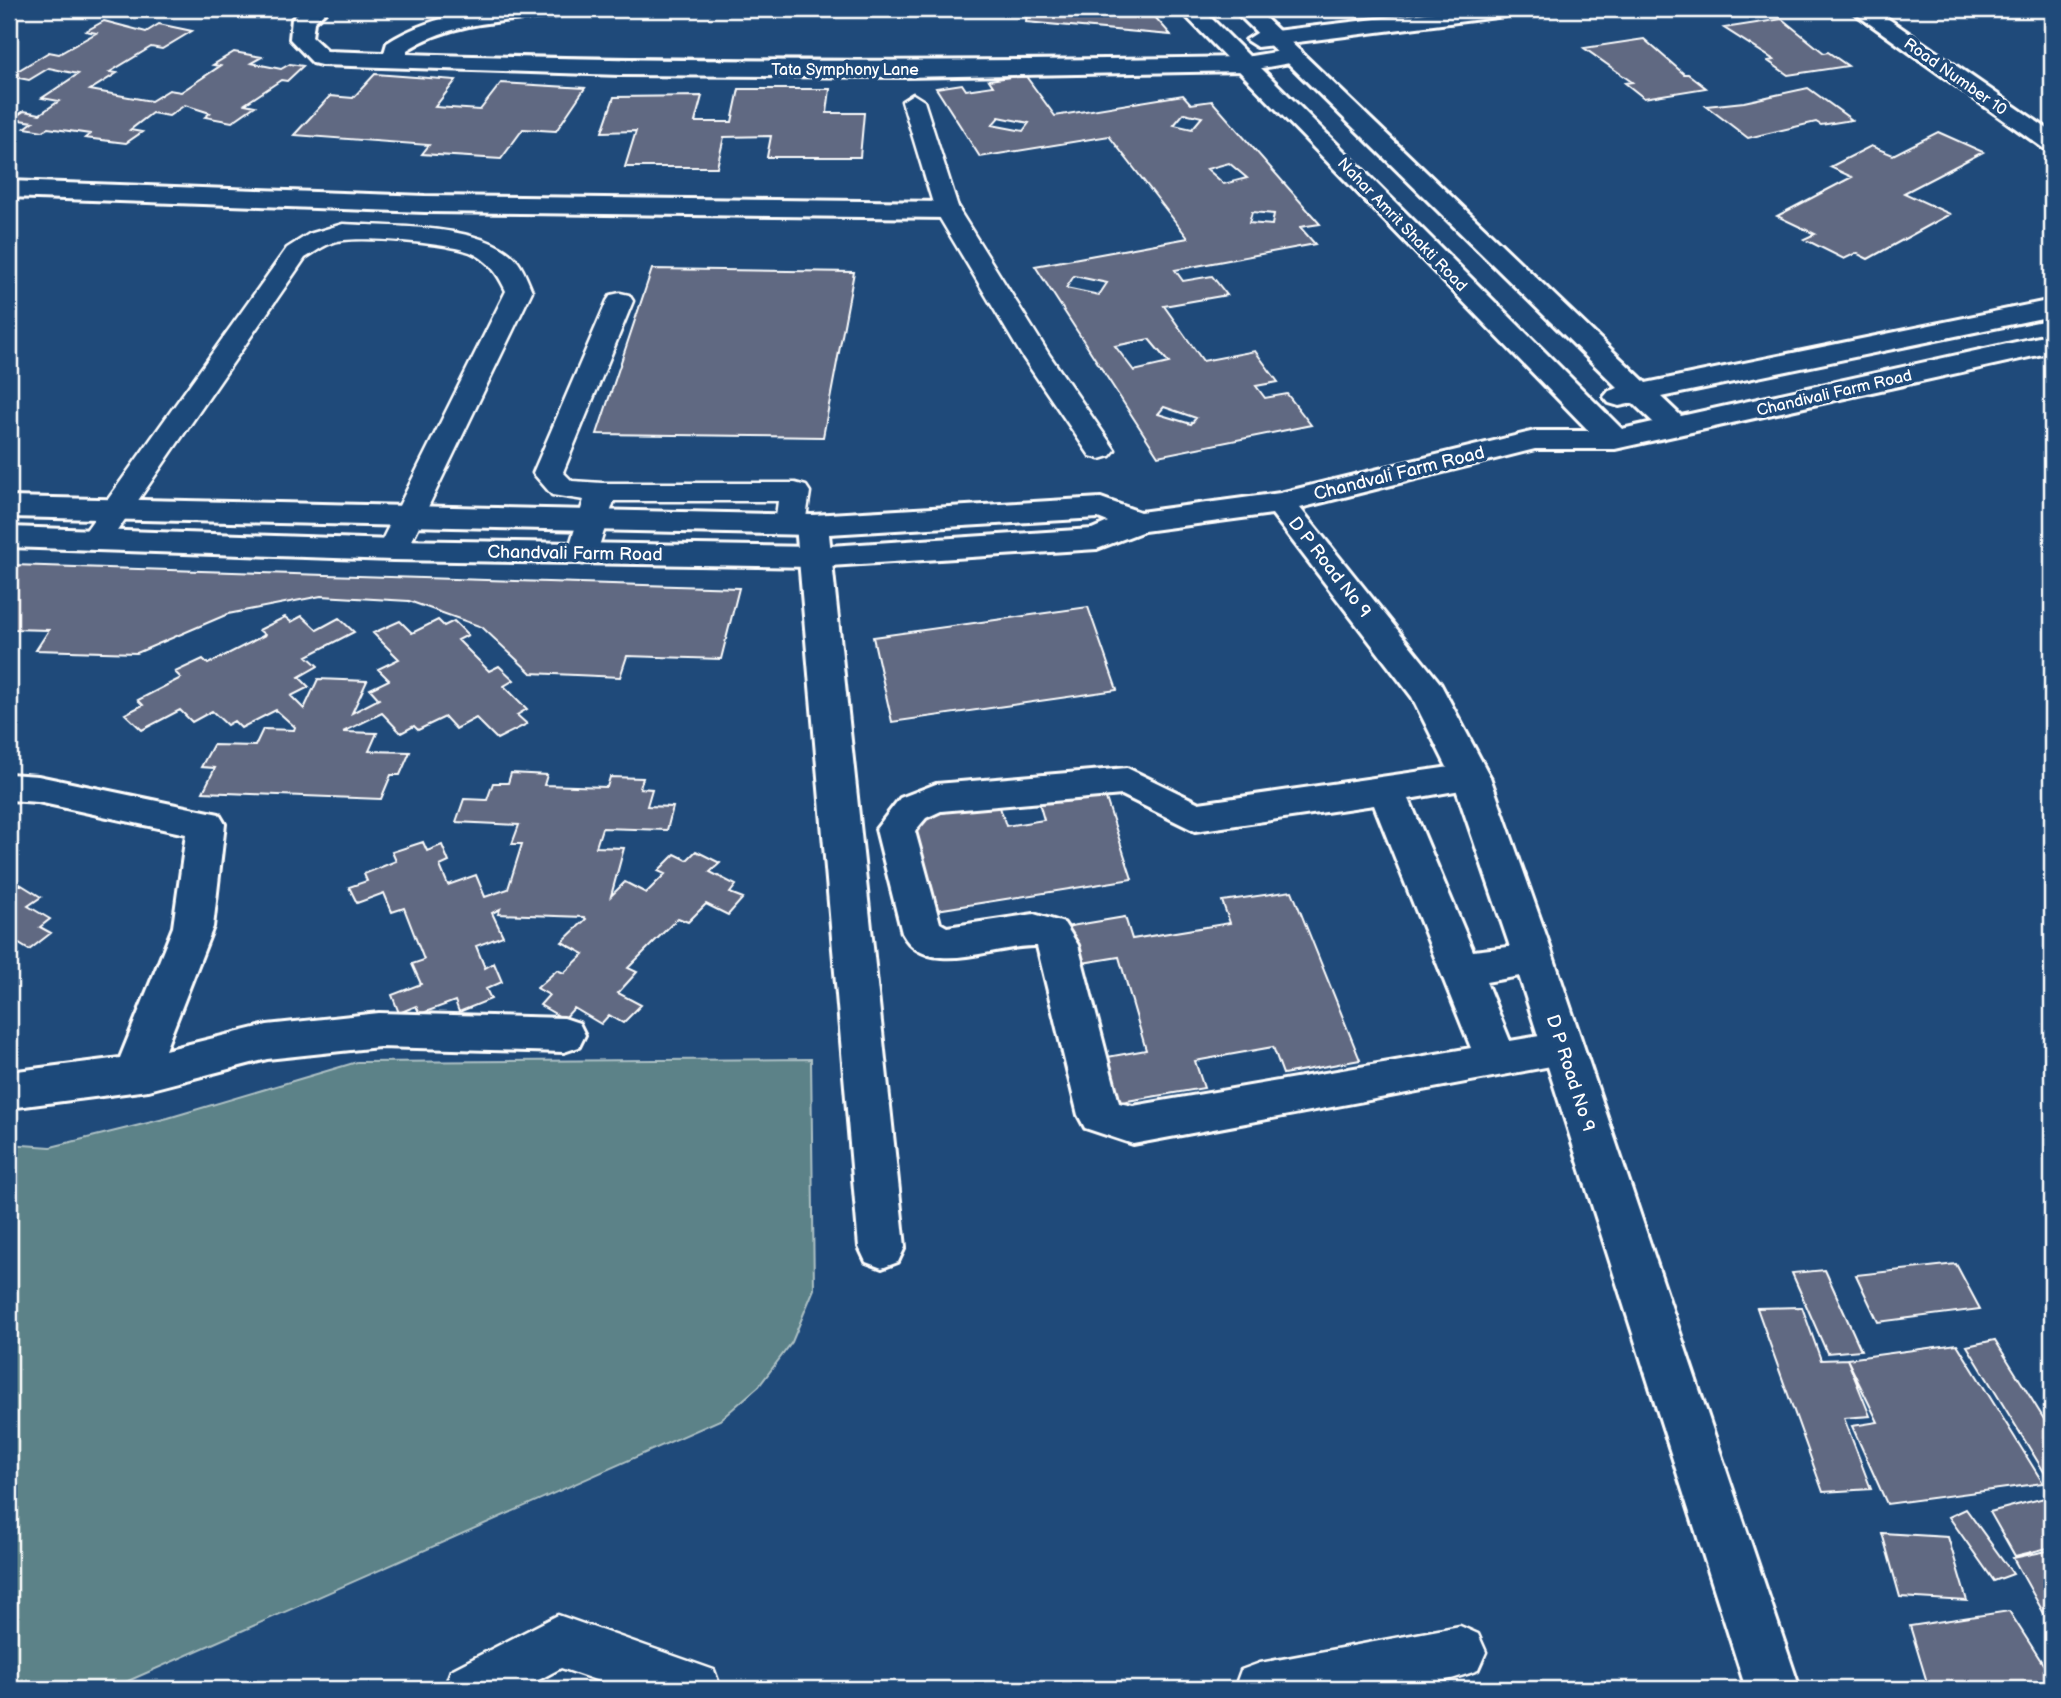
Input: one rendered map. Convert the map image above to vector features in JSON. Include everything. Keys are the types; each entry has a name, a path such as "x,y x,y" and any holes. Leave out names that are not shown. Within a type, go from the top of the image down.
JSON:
{"street":[{"name":"Tata Symphony Lane","path":"317,9 303,19 301,39 321,58 620,68 903,70 1245,64 1293,56"},
{"path":"397,60 395,48 409,37 464,20 558,9"},
{"name":"Nahar Amrit Shakti Road","path":"1190,9 1615,440"},
{"path":"1244,9 1675,427"},
{"path":"1223,44 1379,27 1505,9"},
{"name":"Road Number 10","path":"1860,9 2052,144"},
{"path":"903,70 913,102"},
{"path":"9,189 425,204 947,210"},
{"path":"1535,440 1581,406 1757,367 2052,308"},
{"name":"Chandivali Farm Road","path":"1535,440 1615,440 2052,343"},
{"name":"Chandvali Farm Road","path":"9,537 583,554 805,535 1097,539 1137,522 1280,503 1535,440"},
{"name":"D P Road No 9","path":"1280,503 1427,692 1471,777 1534,960 1773,1689"},
{"name":"Chandvali Farm Road","path":"9,507 409,514 598,506 805,535"},
{"path":"805,535 883,1247"},
{"path":"1471,777 1195,817 1127,781 936,798 913,808 895,829 922,933 931,940 944,943 1034,930 1049,934 1058,945 1100,1115 1116,1122 1133,1125 1563,1049"},
{"path":"9,787 38,789 206,824 193,927 135,1073"},
{"path":"1386,788 1497,1060"},
{"path":"1460,969 1534,960"},
{"path":"9,1090 135,1073 267,1042 379,1030 564,1035"}],"lane":[{"path":"913,102 947,210 1036,356 1100,450"},
{"path":"95,540 296,253 317,239 343,232 427,237 478,246 507,265 519,291 393,550"},
{"path":"583,554 598,506 563,489 552,481 548,473 620,300"},
{"path":"470,1689 558,1641 695,1689"},
{"path":"1260,1689 1460,1652"}],"green space":[{"path":"811,1059 814,1289 792,1342 759,1386 720,1420 110,1689 9,1689 9,1144 51,1147 168,1118 357,1062"}],"building":[{"path":"1027,9 1148,9 1171,35 1026,22"},
{"path":"1782,19 1824,53 1828,52 1848,66 1788,75 1768,61 1774,60 1724,28"},
{"path":"104,21 146,32 159,24 192,31 162,49 151,47 110,72 117,73 90,90 151,101 169,90 181,92 220,66 213,65 234,52 262,57 251,63 281,69 290,64 303,66 287,81 281,80 245,104 255,106 232,122 205,117 210,113 185,105 169,116 152,113 130,130 142,132 126,143 85,138 90,134 48,128 43,131 25,128 33,122 12,119 24,111 40,114 59,101 42,98 78,74 49,68 29,80 9,76 49,52 59,54 96,33 86,31"},
{"path":"1644,39 1684,74 1688,74 1706,88 1644,98 1625,83 1632,82 1584,48"},
{"path":"375,74 456,80 435,107 480,110 501,83 585,88 556,131 523,129 501,159 422,154 429,145 294,135 330,96 353,98"},
{"path":"1025,75 1055,116 1183,95 1191,104 1212,101 1320,224 1300,227 1315,244 1175,270 1183,281 1212,276 1227,295 1164,306 1203,361 1255,351 1278,382 1256,386 1265,398 1287,394 1311,425 1158,456 1035,266 1188,238 1109,136 980,157 936,88 962,84 966,90 993,86 989,80","holes":["1184,113 1202,117 1192,129 1174,125","999,117 1029,123 1023,131 992,125","1229,163 1247,178 1224,184 1207,169","1252,212 1274,214 1272,225 1249,223","1074,276 1107,283 1099,295 1066,288","1149,339 1169,363 1134,371 1115,346","1164,407 1196,418 1191,424 1158,414"]},
{"path":"1808,88 1852,120 1821,125 1816,122 1748,138 1706,106 1744,102"},
{"path":"739,89 830,89 827,113 864,113 860,157 767,157 771,136 724,137 717,167 625,167 636,131 602,132 614,97 702,96 695,122 732,122"},
{"path":"1938,132 1983,152 1904,193 1950,214 1868,259 1856,253 1844,259 1804,239 1815,234 1777,216 1852,177 1830,167 1871,146 1893,155"},
{"path":"652,269 854,272 823,437 597,434"},
{"path":"13,565 739,588 721,659 627,656 620,677 531,673 482,627 409,601 321,596 228,614 137,653 36,650 49,630 9,629 9,572"},
{"path":"1088,607 1117,690 892,722 873,637"},
{"path":"302,616 317,630 339,618 354,632 307,656 318,666 299,677 309,687 291,696 304,709 318,679 367,681 352,713 379,699 370,689 389,680 378,669 399,659 373,633 400,621 412,633 438,620 444,626 454,621 468,635 458,640 489,671 499,666 514,680 504,686 527,709 517,715 527,724 497,739 476,718 456,729 445,717 418,730 414,726 401,733 382,713 343,732 377,733 369,751 410,752 400,775 391,775 381,799 203,792 215,768 201,767 213,745 255,746 263,729 294,730 295,727 276,710 241,728 234,721 227,725 212,711 192,722 180,710 142,730 125,714 143,705 138,700 181,678 175,672 203,659 208,664 265,635 259,630 285,617 291,622"},
{"path":"511,773 547,775 544,785 607,787 610,777 643,778 640,788 652,789 647,806 673,807 667,830 602,828 596,847 624,848 611,896 625,882 646,893 665,874 658,871 675,854 687,860 696,851 720,863 710,872 736,885 730,893 743,898 728,915 706,904 688,922 678,918 628,968 637,972 618,993 641,1005 623,1023 609,1015 601,1024 574,1008 564,1019 540,1005 549,995 537,988 557,970 564,973 584,954 562,942 586,919 584,917 498,914 500,909 492,913 503,936 476,946 485,968 494,963 502,982 486,989 491,999 459,1012 455,1001 420,1014 416,1006 399,1013 392,995 421,984 412,964 424,960 404,908 392,912 384,893 357,903 349,887 367,881 364,874 396,861 392,852 423,842 427,851 442,845 449,862 440,866 448,885 476,875 485,897 508,889 522,844 512,844 519,825 456,822 464,799 487,800 493,783 508,783"},
{"path":"1103,789 1132,879 930,911 909,818 999,804 1006,826 1044,820 1038,799"},
{"path":"20,884 41,897 28,906 50,919 40,927 51,933 29,950 11,939 9,941 9,893"},
{"path":"1292,891 1360,1060 1283,1074 1273,1047 1195,1061 1204,1088 1115,1103 1102,1058 1146,1050 1119,957 1076,964 1065,927 1125,917 1132,939 1230,923 1222,901"},
{"path":"1956,1264 1980,1309 1878,1322 1856,1275"},
{"path":"1825,1270 1861,1350 1827,1353 1792,1273"},
{"path":"1802,1307 1821,1360 1847,1359 1870,1416 1844,1418 1871,1489 1823,1492 1757,1308"},
{"path":"1995,1340 2052,1432 2052,1479 2049,1480 1967,1346"},
{"path":"1957,1344 2043,1483 1887,1504 1852,1426 1878,1422 1847,1359"},
{"path":"2052,1496 2052,1547 2015,1556 1990,1512"},
{"path":"1966,1509 2013,1574 1994,1581 1949,1517"},
{"path":"1882,1533 1948,1537 1967,1601 1900,1597"},
{"path":"2052,1550 2052,1628 2013,1558"},
{"path":"2009,1611 2052,1678 2052,1689 1929,1689 1910,1626"}]}
